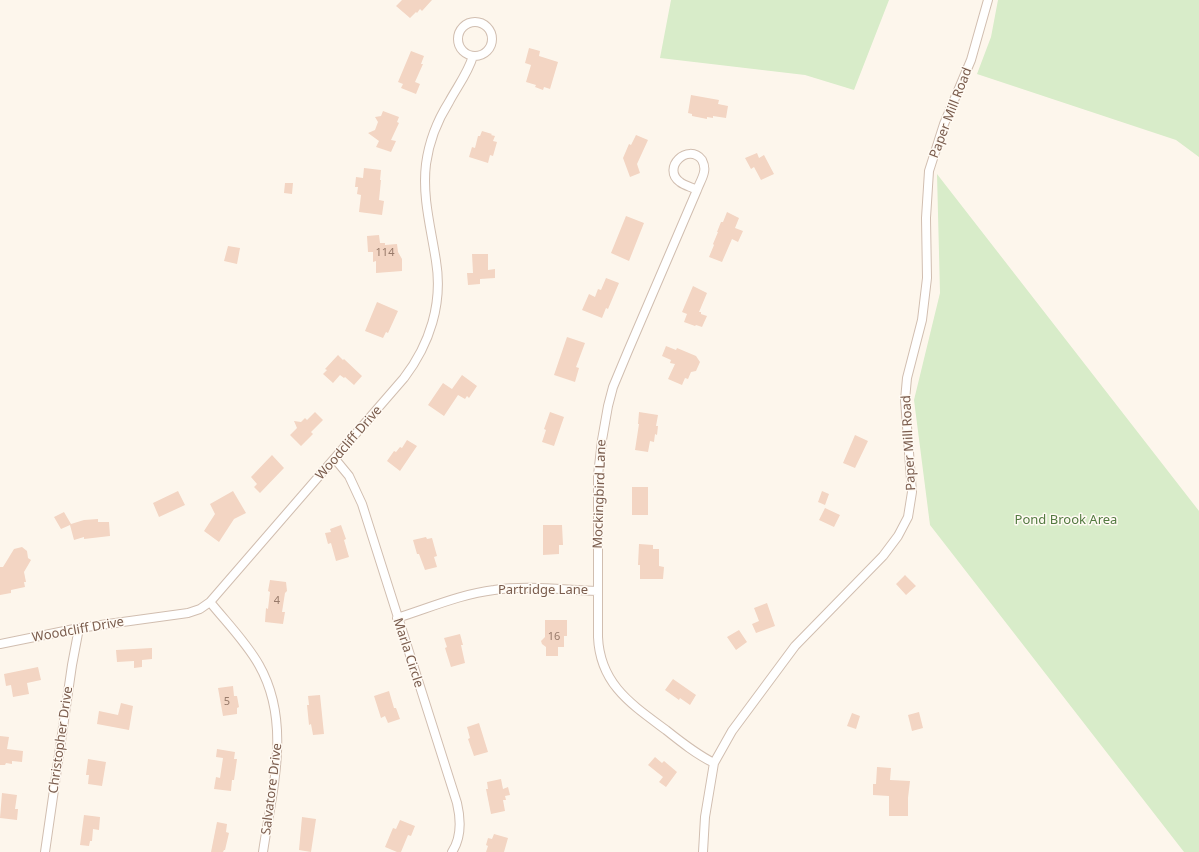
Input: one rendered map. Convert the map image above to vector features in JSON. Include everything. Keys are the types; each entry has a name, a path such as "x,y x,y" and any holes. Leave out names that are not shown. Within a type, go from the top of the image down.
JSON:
{"street":[{"name":"Paper Mill Road","path":"703,852 705,817 714,763 732,731 795,646 883,556 898,536 908,517 912,492 905,400 907,378 922,320 927,278 926,218 929,171 944,124 971,60 988,0"},
{"path":"471,22 483,23 491,31 492,42 488,51 479,56 473,56 468,55 459,46 459,34 466,25 471,22"},
{"name":"Woodcliff Drive","path":"0,644 79,628 188,613 200,609 210,602 404,378 419,356 429,335 435,312 438,286 436,262 426,204 426,164 436,126 445,108 468,71 473,56"},
{"name":"Mockingbird Lane","path":"697,190 680,182 675,176 675,163 681,156 688,154 700,158 703,164 704,172 697,190 613,387 608,406 599,464 597,591 598,646 602,664 611,680 623,695 635,706 696,752 714,763"},
{"name":"Marla Circle","path":"335,459 349,476 358,492 459,814 458,841 452,852"},
{"name":"Partridge Lane","path":"397,618 466,596 494,590 518,589 597,591"},
{"name":"Salvatore Drive","path":"210,602 252,653 266,678 275,710 278,727 278,754 263,852"},
{"name":"Christopher Drive","path":"45,852 79,628"}],"green space":[{"path":"671,0 889,0 854,90 805,75 660,58"},
{"path":"998,0 1199,0 1199,157 1176,140 977,74 991,37"},
{"name":"Pond Brook Area","path":"937,174 1199,511 1199,852 1184,852 930,525 914,400 940,293"}],"building":[{"path":"402,0 432,0 422,11 420,9 410,18 396,6"},
{"path":"529,48 540,51 539,56 558,62 550,89 544,87 543,90 535,87 536,85 526,82 531,65 525,63"},
{"path":"411,51 424,56 421,64 423,64 415,82 420,84 416,94 401,88 403,84 398,82"},
{"path":"691,95 719,100 718,104 728,106 726,118 713,116 713,118 707,117 707,119 692,116 692,114 688,113"},
{"path":"383,111 399,117 397,122 399,123 391,140 396,141 391,152 376,147 379,141 368,133 375,130 378,122 375,117 381,116"},
{"path":"482,131 495,136 493,141 497,142 493,156 490,155 488,163 469,157 472,147 475,148 478,136 480,136"},
{"path":"636,135 648,140 637,164 640,173 630,177 623,158 629,144 631,145"},
{"path":"757,153 759,158 764,155 774,174 761,180 754,167 751,169 745,158"},
{"path":"364,168 381,170 379,200 384,201 382,215 359,212 361,195 357,194 358,187 355,187 356,177 363,178"},
{"path":"285,183 293,183 292,194 284,193"},
{"path":"727,212 739,218 735,228 743,231 738,242 732,239 722,262 709,257 721,222 723,222"},
{"path":"626,216 644,223 629,261 611,253"},
{"path":"379,235 380,243 385,243 385,245 397,244 398,252 402,259 402,271 376,273 376,261 373,262 373,252 368,252 367,236"},
{"path":"228,246 240,248 237,264 224,261"},
{"path":"472,254 488,254 488,270 495,269 495,278 480,279 480,284 468,285 467,273 473,273"},
{"path":"606,278 619,283 608,309 606,308 602,318 582,310 589,294 595,297 598,289 601,290"},
{"path":"693,286 707,293 699,312 707,316 702,327 684,322 687,314 682,312"},
{"path":"377,302 398,311 388,333 386,332 383,338 365,331"},
{"path":"567,337 585,343 576,367 579,368 575,382 554,375"},
{"path":"666,346 676,350 677,348 696,356 700,362 696,371 691,372 688,379 685,378 682,385 668,379 675,364 670,363 671,360 662,356"},
{"path":"338,355 362,376 354,385 345,377 344,378 340,375 333,383 323,374 327,370 325,369"},
{"path":"462,375 477,386 469,398 467,396 465,399 458,395 444,416 428,405 443,383 452,389"},
{"path":"315,412 323,420 311,432 313,434 301,446 290,435 297,428 294,421 301,422 305,418 307,420"},
{"path":"550,412 564,417 554,446 542,442 546,430 544,429"},
{"path":"639,412 658,415 656,426 658,426 657,435 655,434 654,442 650,441 648,452 635,450 639,424"},
{"path":"855,435 868,441 855,468 843,463"},
{"path":"407,440 417,446 400,471 387,461 394,451 396,452 400,447 402,448"},
{"path":"272,455 284,468 260,493 254,487 257,484 251,477"},
{"path":"632,487 648,487 648,515 632,515"},
{"path":"178,491 185,505 159,517 153,503"},
{"path":"233,491 246,513 234,519 219,542 204,531 215,514 210,504"},
{"path":"822,491 829,494 825,505 818,502"},
{"path":"825,508 840,515 834,527 819,520"},
{"path":"64,512 71,524 84,520 98,519 98,522 109,522 110,536 84,539 84,537 74,540 70,525 61,529 54,517"},
{"path":"341,525 346,539 344,540 349,557 336,561 331,543 328,544 325,533 331,532 330,529"},
{"path":"543,525 562,525 563,545 559,545 559,554 543,555"},
{"path":"426,537 427,539 432,538 437,556 434,557 437,567 425,570 419,554 417,554 413,540"},
{"path":"639,544 653,545 653,549 659,549 659,566 664,567 663,579 640,579 640,565 638,565"},
{"path":"22,547 27,551 28,558 31,560 24,572 26,582 24,582 25,587 11,590 11,593 0,595 0,567 3,567 14,549"},
{"path":"905,575 916,586 906,595 896,584"},
{"path":"270,580 286,582 287,591 285,593 282,612 285,612 283,624 265,622 266,608 268,609 270,592 268,591"},
{"path":"767,603 775,626 756,633 752,624 759,621 754,608"},
{"path":"545,620 567,620 567,636 564,636 564,647 558,647 558,656 546,656 546,647 541,641 545,637"},
{"path":"739,630 747,642 736,650 727,637"},
{"path":"460,634 465,663 451,667 445,648 447,647 444,638"},
{"path":"152,648 152,659 142,660 142,667 134,668 134,661 117,662 116,650"},
{"path":"38,667 41,680 27,683 29,694 13,697 11,685 6,686 4,674"},
{"path":"673,679 696,695 690,705 680,698 679,700 665,690"},
{"path":"233,686 234,696 237,696 239,707 237,708 237,714 223,716 218,688"},
{"path":"389,691 394,708 396,708 400,719 388,723 385,716 381,718 374,696"},
{"path":"320,695 324,734 313,735 311,724 309,725 307,705 309,705 308,696"},
{"path":"121,703 133,706 129,730 97,724 99,711 118,715"},
{"path":"919,712 923,728 912,731 908,715"},
{"path":"852,713 860,716 856,729 847,726"},
{"path":"479,723 488,752 474,756 468,739 470,738 467,727"},
{"path":"0,736 9,737 7,749 23,751 22,762 12,761 12,764 6,763 5,765 0,765"},
{"path":"217,749 235,752 234,759 237,759 231,791 214,789 216,777 220,778 223,758 216,757"},
{"path":"655,757 662,763 664,761 677,772 666,787 659,782 663,777 648,765"},
{"path":"88,759 106,762 102,786 88,784 89,775 86,775"},
{"path":"877,767 891,768 890,780 910,781 908,816 889,816 889,796 873,795 873,784 876,784"},
{"path":"501,779 503,789 508,787 510,795 505,796 506,800 503,800 505,811 491,814 486,789 488,789 487,782"},
{"path":"2,793 17,795 15,809 18,809 17,820 0,818"},
{"path":"84,815 100,817 99,830 93,829 92,841 90,841 89,846 80,845"},
{"path":"302,817 316,819 311,852 299,850"},
{"path":"400,820 415,826 411,836 408,835 401,852 397,852 385,847 393,828 396,829"},
{"path":"217,822 227,824 226,832 229,833 225,850 223,852 211,852"},
{"path":"494,834 508,838 504,852 486,852 488,838 492,839"}]}
